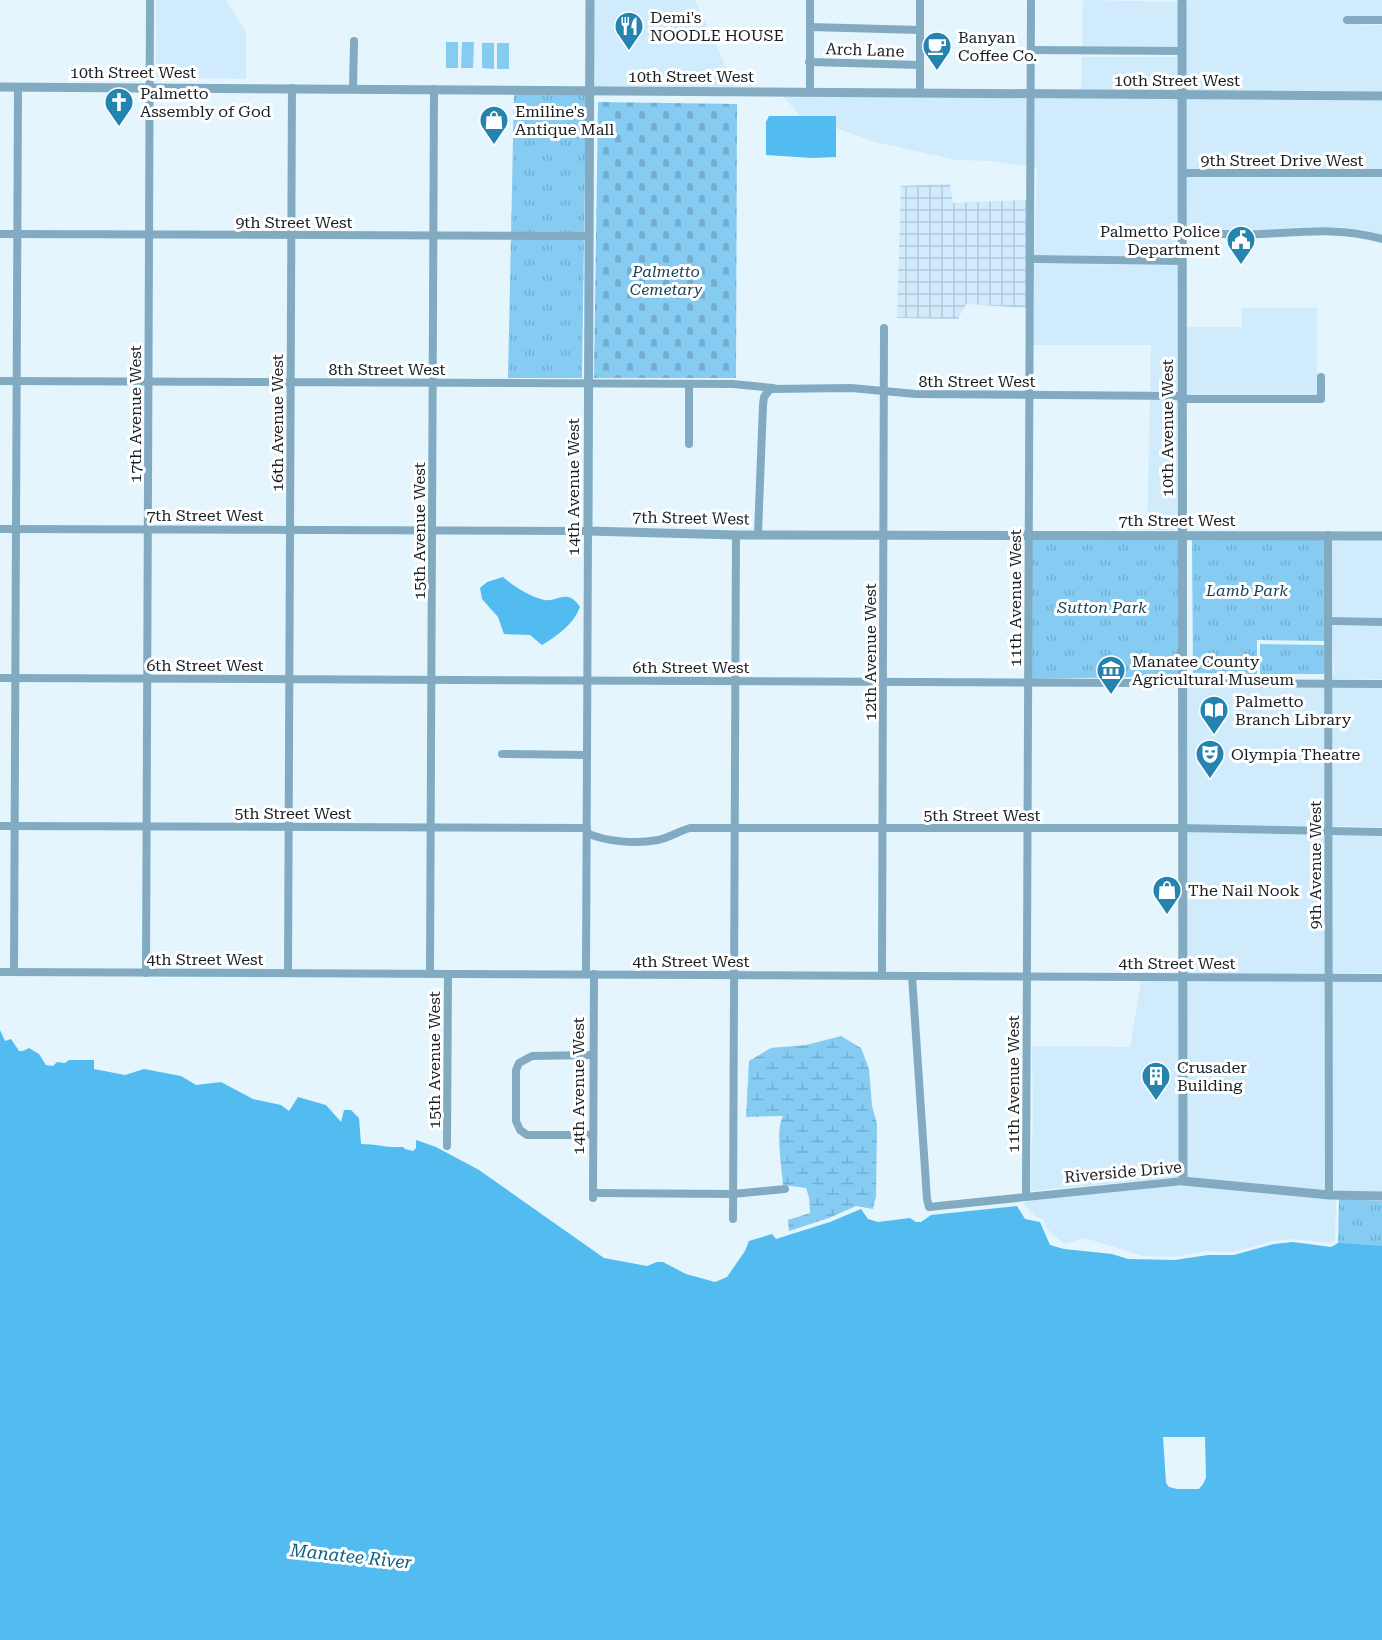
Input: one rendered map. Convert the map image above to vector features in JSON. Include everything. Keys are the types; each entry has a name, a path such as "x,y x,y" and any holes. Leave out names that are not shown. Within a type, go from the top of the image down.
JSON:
{"street":[{"name":"17th Avenue West","path":"146,972 150,0"},
{"name":"14th Avenue West","path":"590,0 587,831 593,1055 593,1195 733,1194"},
{"path":"810,0 810,92"},
{"path":"920,0 920,93"},
{"name":"11th Avenue West","path":"1026,1196 1031,0"},
{"name":"10th Avenue West","path":"1182,0 1183,1181"},
{"path":"1347,20 1382,20"},
{"path":"810,27 920,30"},
{"path":"353,88 354,41"},
{"path":"1031,50 1182,51"},
{"name":"Arch Lane","path":"809,62 920,65"},
{"name":"10th Street West","path":"0,87 1382,96"},
{"path":"14,972 18,87"},
{"name":"16th Avenue West","path":"288,973 292,88"},
{"name":"15th Avenue West","path":"430,974 434,89"},
{"name":"9th Street Drive West","path":"1182,173 1382,173"},
{"path":"1182,233 1261,234 1339,231 1382,239"},
{"name":"9th Street West","path":"0,234 589,236"},
{"path":"1030,259 1182,261"},
{"name":"12th Avenue West","path":"882,975 885,328"},
{"name":"8th Street West","path":"0,381 733,384 772,388 851,388 916,394 1321,399 1321,377"},
{"path":"689,384 689,444"},
{"path":"758,534 763,405 766,392 772,388"},
{"name":"7th Street West","path":"0,529 588,531 736,535 1382,536"},
{"path":"733,1219 736,535"},
{"name":"9th Avenue West","path":"1328,535 1329,1195"},
{"path":"1329,621 1382,622"},
{"name":"6th Street West","path":"0,678 1382,684"},
{"path":"502,754 587,755"},
{"name":"5th Street West","path":"0,826 431,827 587,831 602,840 650,841 662,839 690,828 1182,828 1382,832"},
{"name":"4th Street West","path":"0,972 1382,978"},
{"name":"15th Avenue West","path":"447,1146 448,974"},
{"name":"Riverside Drive","path":"912,976 929,1207 1183,1181 1329,1195 1382,1196"},
{"path":"593,1055 532,1056 522,1060 516,1070 516,1121 522,1133 527,1135 593,1135"},
{"path":"733,1194 785,1189"}],"shaded area":[{"path":"156,0 226,0 246,32 246,79 156,77"},
{"path":"593,0 695,0 735,87 593,86"},
{"path":"1083,0 1178,2 1178,49 1082,49"},
{"path":"1185,0 1382,0 1382,16 1344,16 1344,24 1382,25 1382,92 1185,90"},
{"path":"1082,57 1178,57 1178,90 1081,90"},
{"path":"783,96 1027,98 1027,166 992,161 957,160 875,142 836,128 835,116 800,116"},
{"path":"1035,98 1178,99 1178,257 1034,255 1037,168 1034,167"},
{"path":"1185,99 1382,101 1382,169 1186,169"},
{"path":"1186,177 1382,177 1382,235 1365,230 1339,227 1261,230 1186,229"},
{"path":"950,184 953,203 1027,200 1026,308 966,304 958,319 897,318 901,186"},
{"path":"1034,264 1178,265 1178,391 1150,391 1151,345 1033,345"},
{"path":"1241,308 1317,308 1317,395 1185,395 1184,327 1242,327"},
{"path":"1150,399 1178,400 1178,530 1147,530"},
{"path":"1332,539 1382,540 1382,618 1332,617"},
{"path":"1332,626 1382,626 1382,679 1332,679 1334,673"},
{"path":"1185,687 1325,688 1325,826 1186,824"},
{"path":"1332,688 1382,688 1382,827 1333,826"},
{"path":"1186,832 1325,834 1325,973 1187,973"},
{"path":"1333,834 1382,836 1382,973 1333,973"},
{"path":"1141,981 1180,981 1180,1177 1030,1191 1033,1117 1032,1046 1130,1047"},
{"path":"1187,981 1325,981 1325,1190 1187,1177"},
{"path":"1333,982 1382,982 1382,1193 1333,1191"},
{"path":"1183,1185 1336,1200 1335,1240 1330,1243 1293,1239 1273,1241 1233,1252 1207,1251 1174,1257 1143,1256 1085,1238 1064,1244 1046,1228 1043,1219 1036,1217 1024,1205 1025,1200"}],"green space":[{"path":"446,42 458,42 458,68 446,68"},
{"path":"462,42 474,42 473,68 461,68"},
{"path":"482,43 494,43 494,69 482,68"},
{"path":"497,43 509,43 509,69 497,69"},
{"path":"514,94 586,94 582,378 508,378"},
{"name":"Palmetto Cemetary","path":"598,102 737,104 736,378 594,378"},
{"name":"Sutton Park","path":"1031,537 1179,537 1179,676 1032,679"},
{"name":"Lamb Park","path":"1326,538 1325,641 1257,640 1257,674 1193,673 1192,539"},
{"path":"1260,644 1325,645 1325,674 1260,674"},
{"path":"841,1036 861,1048 869,1069 872,1106 877,1124 876,1196 873,1209 856,1206 829,1218 789,1231 788,1220 810,1213 809,1197 806,1188 783,1185 779,1130 783,1116 746,1117 749,1061 771,1048 806,1045"},
{"path":"1339,1199 1382,1201 1382,1247 1338,1244"}],"water":[{"path":"769,116 836,116 836,157 766,155 766,122"},
{"path":"503,577 511,584 536,597 546,600 570,598 580,607 569,624 542,645 530,635 504,634 498,617 482,599 480,588 487,582"},
{"name":"Manatee River","path":"0,1030 5,1041 11,1039 19,1051 29,1048 39,1054 46,1065 53,1066 57,1062 65,1063 69,1060 94,1060 94,1069 125,1075 144,1069 181,1076 196,1085 221,1082 253,1099 281,1105 289,1111 298,1097 326,1105 341,1122 344,1110 351,1110 359,1118 361,1144 403,1147 413,1151 416,1148 416,1140 436,1147 479,1170 604,1258 647,1266 663,1262 686,1274 715,1282 727,1277 745,1251 749,1241 772,1234 776,1239 830,1222 861,1209 868,1219 878,1222 910,1218 921,1222 931,1215 1017,1206 1025,1219 1040,1222 1050,1245 1064,1249 1112,1254 1128,1259 1175,1260 1208,1255 1234,1255 1274,1244 1293,1242 1331,1247 1338,1243 1382,1246 1382,1640 0,1640"}],"pier":[{"path":"1163,1437 1205,1437 1206,1478 1199,1489 1177,1489 1169,1487 1166,1483"}],"place":[{"name":"Demi's NOODLE HOUSE","path":"629,52"},
{"name":"Banyan Coffee Co.","path":"937,72"},
{"name":"Palmetto Assembly of God","path":"119,128"},
{"name":"Emiline's Antique Mall","path":"494,146"},
{"name":"Palmetto Police Department","path":"1241,266"},
{"name":"Manatee County Agricultural Museum","path":"1111,696"},
{"name":"Palmetto Branch Library","path":"1214,736"},
{"name":"Olympia Theatre","path":"1210,780"},
{"name":"The Nail Nook","path":"1167,916"},
{"name":"Crusader Building","path":"1156,1102"}]}
